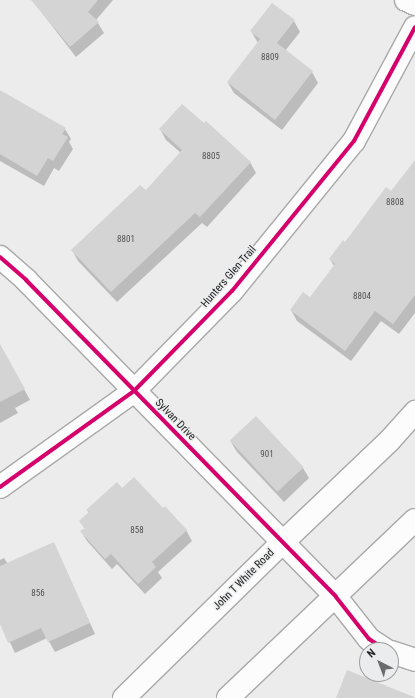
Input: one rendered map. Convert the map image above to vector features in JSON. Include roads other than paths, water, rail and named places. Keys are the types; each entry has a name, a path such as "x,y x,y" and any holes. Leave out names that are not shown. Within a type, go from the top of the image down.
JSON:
{"street":[{"path":"406,0 415,4"},
{"name":"Hunters Glen Trail","path":"0,487 134,391 232,291 354,141 415,27"},
{"name":"Sylvan Drive","path":"0,257 26,280 336,597 369,639 374,642"},
{"name":"John T White Road","path":"124,698 282,543 390,440 415,412"},
{"path":"228,698 336,597 415,520"},
{"path":"399,655 415,660"}]}
